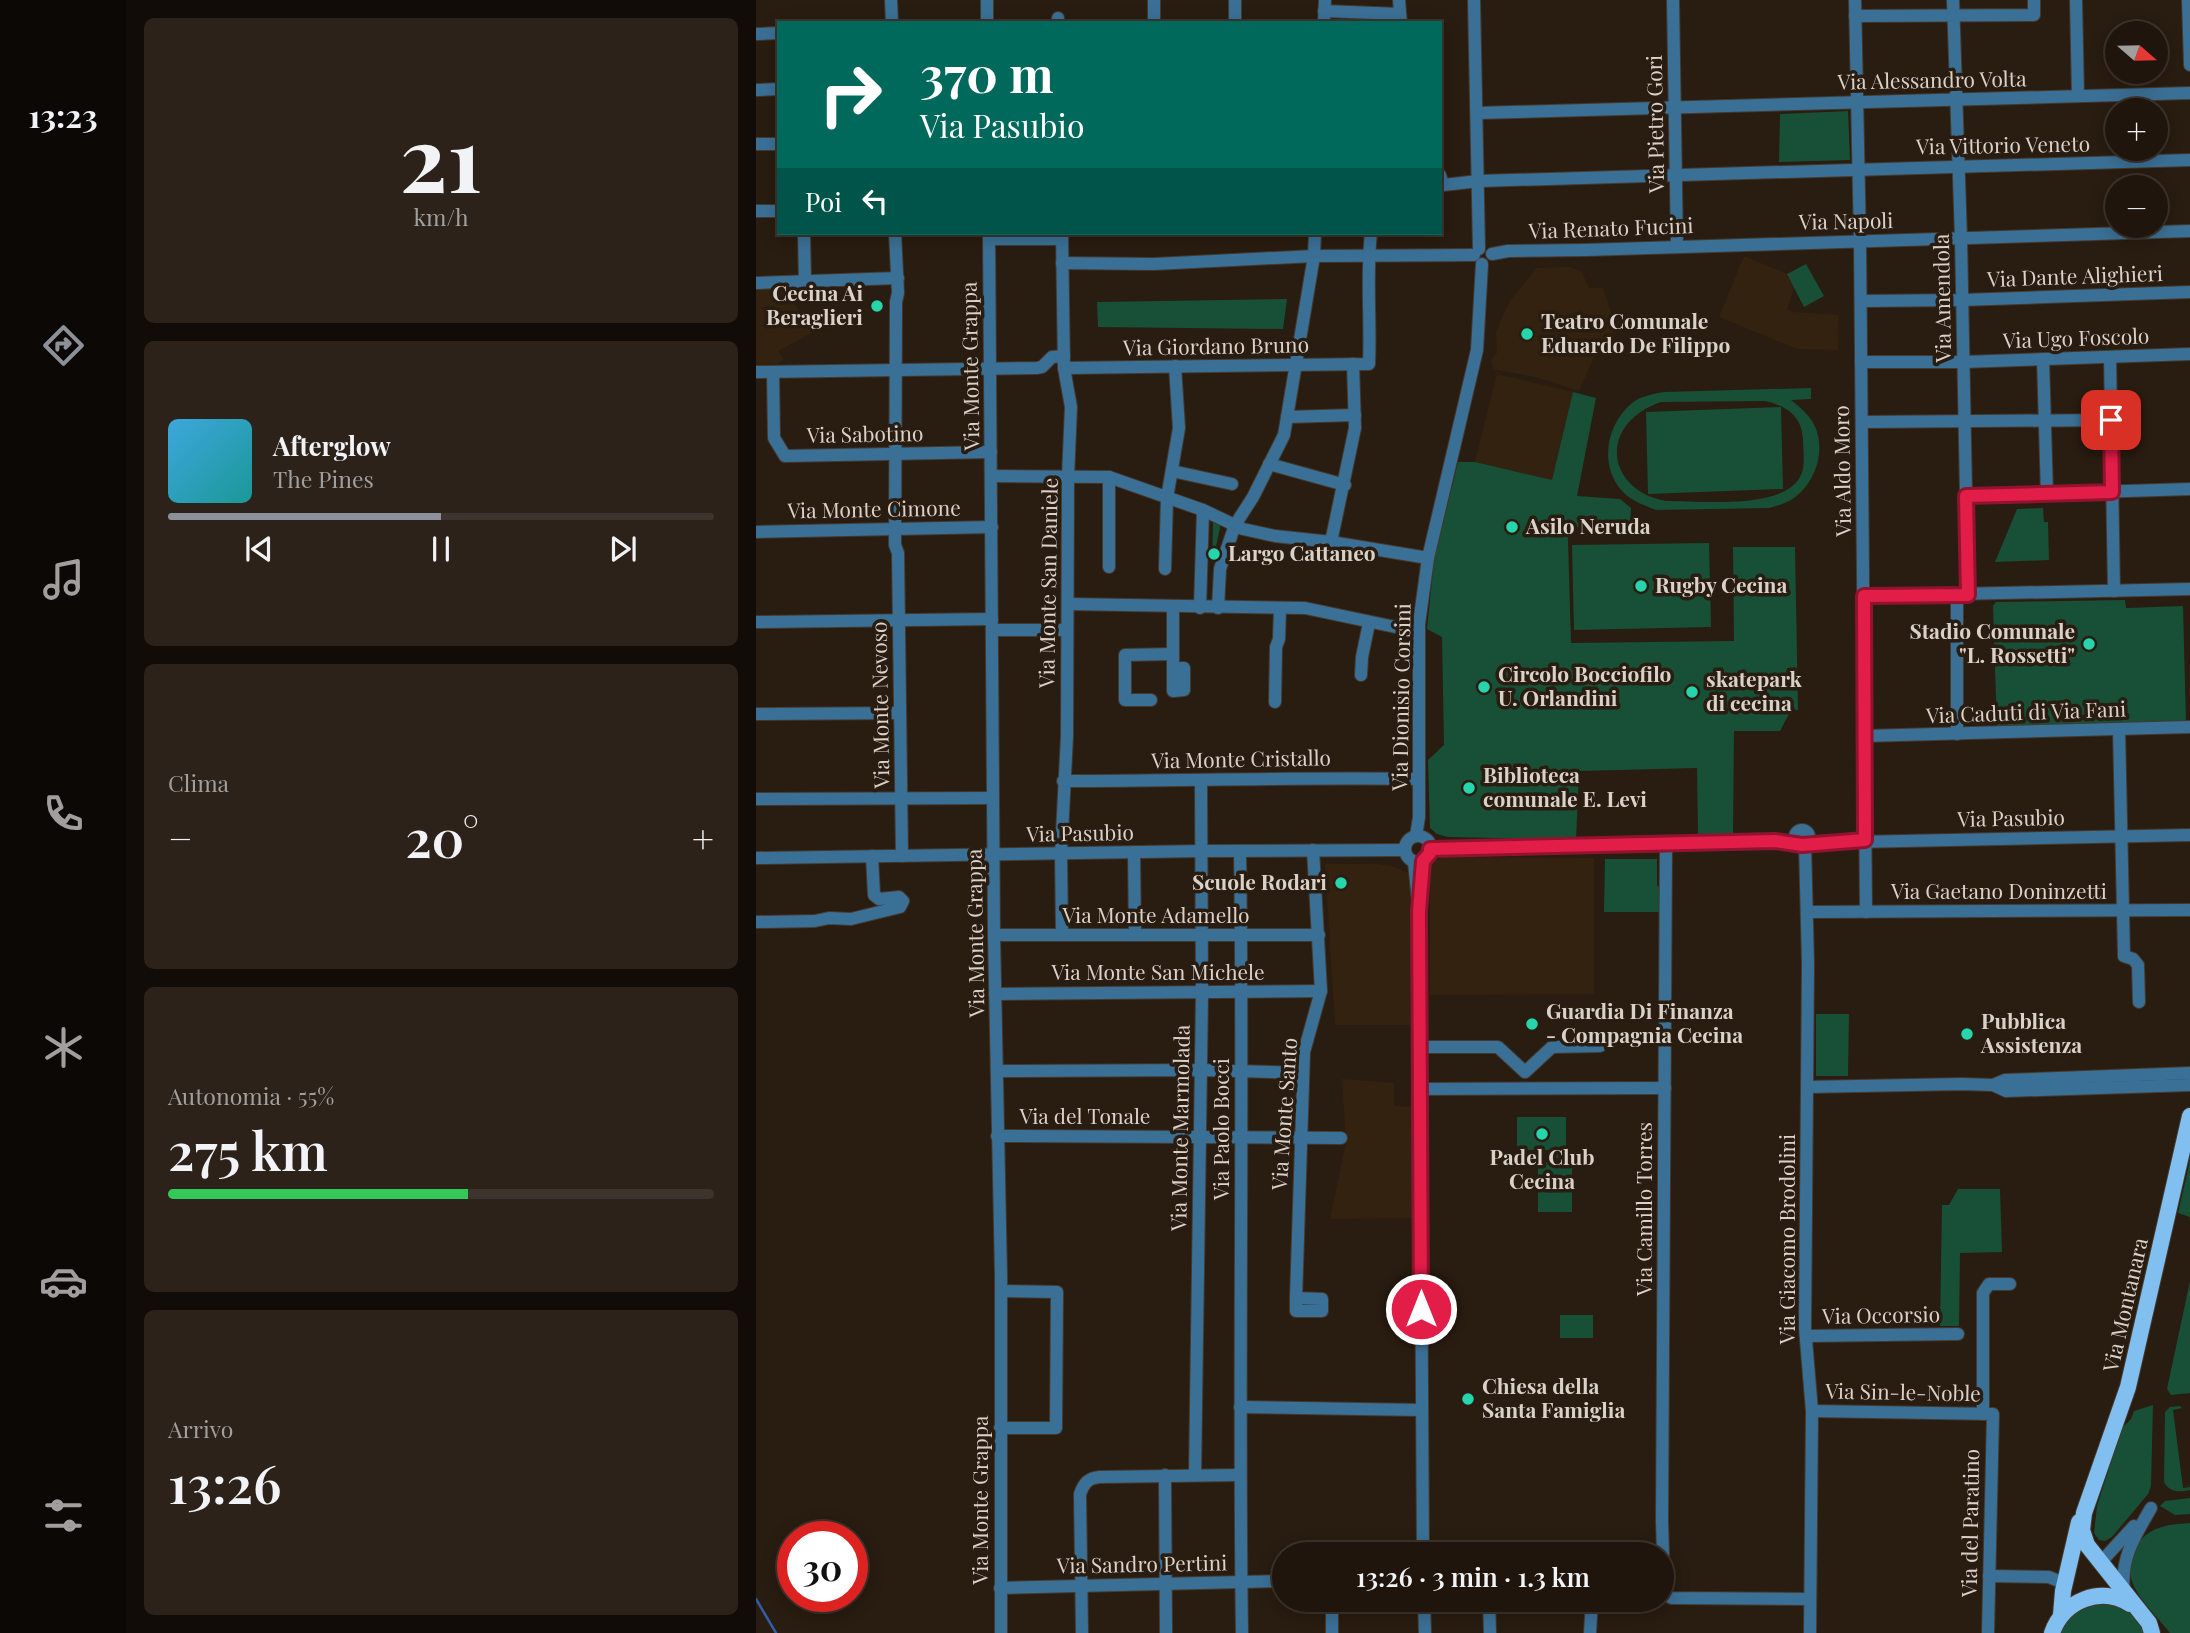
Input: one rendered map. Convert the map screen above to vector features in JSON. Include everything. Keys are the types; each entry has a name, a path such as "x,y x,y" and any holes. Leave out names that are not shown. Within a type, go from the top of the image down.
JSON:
{"main road":[{"name":"Via Montanara","path":"2089,1501 2128,1387 2190,1116"},
{"path":"2061,1615 2070,1557 2079,1522 2089,1501"},
{"path":"2089,1501 2082,1530 2087,1545 2153,1629"},
{"path":"2052,1633 2061,1615 2071,1605 2087,1597 2105,1595 2123,1599 2138,1609"}],"street":[{"path":"891,0 892,21"},
{"path":"987,0 987,21"},
{"path":"1154,0 1154,21"},
{"path":"1235,0 1235,21"},
{"path":"1324,11 1401,18 1399,0"},
{"name":"Via Dionisio Corsini","path":"1416,836 1419,817 1419,632 1428,558 1477,350 1482,255 1474,0"},
{"name":"Via Pietro Gori","path":"1674,0 1677,247"},
{"name":"Via Aldo Moro","path":"1855,0 1861,301 1866,912"},
{"name":"Via Amendola","path":"1953,0 1966,496 1957,734"},
{"path":"1855,16 2034,15 2034,0"},
{"path":"2076,0 2078,96"},
{"path":"2188,0 2190,65"},
{"path":"756,34 777,33"},
{"path":"756,90 777,89"},
{"name":"Via Alessandro Volta","path":"1477,113 2190,93"},
{"path":"756,144 777,144"},
{"name":"Via Vittorio Veneto","path":"1442,182 1443,186 1479,181 2190,160"},
{"path":"756,211 777,211"},
{"name":"Via Napoli","path":"1731,244 2190,231"},
{"path":"804,235 804,282"},
{"name":"Via Monte Nevoso","path":"895,235 892,256 895,278 892,294 896,302 896,454 898,529 901,545 898,553 902,856"},
{"path":"1218,608 1220,569 1235,525 1284,435 1314,256 1315,235"},
{"path":"1368,256 1371,235"},
{"path":"989,236 1062,236"},
{"name":"Via Monte Grappa","path":"989,236 1001,1633"},
{"name":"Via Monte San Daniele","path":"1062,236 1064,362 1071,407 1068,477 1067,736 1061,853 1062,935"},
{"name":"Via Renato Fucini","path":"1062,262 1154,264 1314,256 1482,255 1508,251 1731,244"},
{"name":"Via Giordano Bruno","path":"1064,362 1175,366 1369,364 1371,318 1368,256"},
{"path":"756,283 895,278"},
{"name":"Via Dante Alighieri","path":"1861,301 2190,292"},
{"name":"Via Ugo Foscolo","path":"1861,362 1963,362 2190,354"},
{"path":"756,372 990,370 1042,367 1052,357 1064,362"},
{"path":"2110,357 2115,591"},
{"path":"2043,359 2047,494"},
{"path":"1331,542 1355,428 1353,364"},
{"path":"1165,569 1167,498 1180,428 1175,366"},
{"name":"Via Sabotino","path":"773,372 774,438 785,456 991,453"},
{"path":"1287,417 1355,415"},
{"path":"1862,422 2111,420"},
{"path":"1269,464 1345,485"},
{"path":"1172,471 1232,484"},
{"path":"991,476 1109,477 1203,510 1235,525 1275,536 1428,558"},
{"path":"1109,477 1109,567"},
{"path":"1966,496 2190,489"},
{"path":"1200,608 1203,510"},
{"name":"Via Monte Cimone","path":"756,532 992,527"},
{"path":"1864,596 2190,589"},
{"path":"1068,604 1305,608 1419,632"},
{"path":"1173,607 1173,668"},
{"path":"1275,702 1280,608"},
{"path":"756,622 900,620 1068,630"},
{"path":"1361,675 1369,623"},
{"path":"1151,700 1125,700 1125,655 1173,654"},
{"path":"756,714 900,713"},
{"name":"Via Caduti di Via Fani","path":"1864,736 2190,727"},
{"path":"2119,730 2124,956 2133,959 2138,965 2139,1002"},
{"name":"Via Monte Cristallo","path":"1063,781 1201,781 1305,777 1418,779"},
{"name":"Via Monte Marmolada","path":"1195,1475 1203,935 1201,781"},
{"path":"756,799 993,798"},
{"name":"Via Pasubio","path":"1430,849 1802,839 1833,841 2190,835"},
{"path":"1416,836 1423,837 1430,849 1430,853 1419,862 1409,860 1405,850 1410,839 1416,836"},
{"name":"Via Giacomo Brodolini","path":"1802,839 1808,912 1806,1336 1812,1411 1810,1633"},
{"name":"Via Camillo Torres","path":"1662,1542 1666,844"},
{"name":"Via Monte Santo","path":"1296,1298 1303,1073 1308,1034 1321,991 1312,850"},
{"name":"Via Pasubio","path":"756,858 1405,850"},
{"name":"Via Paolo Bocci","path":"1240,851 1239,1475 1242,1633"},
{"path":"1135,852 1135,935"},
{"path":"756,922 851,919 900,907 904,901 900,897 879,899 874,895 872,856"},
{"path":"1419,862 1423,1542"},
{"name":"Via Gaetano Doninzetti","path":"1808,912 2190,910"},
{"name":"Via Monte Adamello","path":"994,935 1319,935"},
{"name":"Via Monte San Michele","path":"995,994 1321,991"},
{"path":"1420,1047 1498,1047 1525,1072 1552,1047 1600,1046"},
{"path":"998,1071 1200,1069 1303,1073"},
{"path":"1993,1085 2005,1080 2190,1073"},
{"path":"1807,1087 1993,1085 2006,1090 2190,1085"},
{"path":"1420,1089 1665,1088"},
{"name":"Via del Tonale","path":"997,1136 1341,1139"},
{"name":"Via del Paratino","path":"1988,1633 1988,1414 1983,1293 1989,1284 2010,1284"},
{"path":"1000,1291 1057,1292 1056,1428 1000,1428"},
{"name":"Via Occorsio","path":"1806,1336 1958,1334"},
{"path":"1240,1407 1421,1410"},
{"name":"Via Sin-le-Noble","path":"1812,1411 1988,1414"},
{"path":"1165,1475 1166,1633"},
{"path":"1082,1633 1080,1494 1083,1485 1091,1478 1100,1476 1239,1475"},
{"path":"2101,1562 2151,1508 2129,1546 2124,1561 2124,1593"},
{"path":"2049,1577 2062,1570 2070,1557"},
{"path":"1989,1576 2049,1577 2061,1582 2063,1591"},
{"name":"Via Sandro Pertini","path":"1000,1588 1272,1581"},
{"path":"1674,1598 1810,1599"},
{"path":"1332,1612 1332,1633"},
{"path":"1424,1612 1425,1633"},
{"path":"1489,1612 1490,1633"},
{"path":"1590,1633 1591,1612"}],"shaded area":[{"path":"1744,256 1787,274 1794,288 1787,309 1793,312 1839,315 1838,350 1797,349 1719,317"},
{"path":"1569,267 1582,272 1589,288 1603,288 1616,328 1607,354 1597,350 1579,391 1539,378 1493,369 1491,359 1497,353 1496,332 1509,302 1537,268"},
{"path":"756,288 784,288 813,332 778,351 784,359 778,364 756,365"},
{"path":"1497,374 1573,392 1552,480 1475,462"},
{"path":"1446,857 1594,858 1594,994 1430,995 1430,867 1435,860"},
{"path":"1325,864 1376,864 1392,866 1411,874 1410,1025 1335,1025"},
{"path":"1342,1079 1394,1083 1394,1106 1411,1107 1412,1218 1330,1219 1346,1143"}],"green space":[{"path":"1848,111 1850,160 1779,162 1780,114"},
{"path":"1806,264 1824,296 1804,307 1787,274"},
{"path":"1287,299 1283,329 1098,327 1097,302"},
{"path":"1811,388 1811,399 1791,400 1802,409 1816,429 1819,457 1813,476 1791,500 1769,508 1656,510 1641,504 1626,495 1617,485 1608,461 1608,448 1616,423 1632,403 1664,392","holes":["1661,402 1773,403 1792,413 1800,424 1804,454 1800,477 1790,488 1776,495 1739,501 1666,501 1645,494 1630,483 1621,470 1617,455 1619,439 1627,425 1641,412"]},
{"path":"1573,392 1596,398 1577,496 1620,499 1631,508 1630,526 1570,527 1568,540 1571,643 1734,641 1733,547 1795,547 1798,710 1791,710 1780,731 1734,731 1733,836 1698,836 1697,768 1579,771 1576,840 1448,837 1437,834 1430,828 1428,760 1444,745 1442,637 1427,629 1434,560 1458,462 1475,462 1552,480"},
{"path":"1781,407 1783,489 1648,494 1646,412"},
{"path":"2043,508 2044,522 2048,522 2049,560 1995,562 2017,509"},
{"path":"1213,522 1220,528 1212,565"},
{"name":"Rugby Cecina","path":"1709,543 1711,627 1574,630 1572,545"},
{"name":"Stadio Comunale \"L. Rossetti\"","path":"2125,600 2126,608 2183,606 2186,723 1997,728 1993,606 1996,602"},
{"path":"1605,859 1657,859 1661,912 1604,912"},
{"path":"1816,1014 1849,1014 1848,1076 1816,1076"},
{"name":"Padel Club Cecina","path":"1517,1117 1566,1117 1566,1158 1553,1158 1553,1150 1517,1150"},
{"path":"2190,1161 2190,1217 2178,1213"},
{"path":"1538,1162 1572,1162 1572,1212 1538,1212"},
{"path":"1958,1189 2000,1189 2002,1252 1960,1253 1959,1326 1940,1326 1942,1205 1949,1205"},
{"path":"2190,1281 2190,1393 2171,1395 2167,1389"},
{"path":"1560,1315 1593,1315 1593,1338 1560,1338"},
{"path":"2153,1405 2151,1486 2148,1494 2112,1537 2105,1541 2099,1540 2094,1533 2097,1506 2122,1428 2131,1419 2134,1411"},
{"path":"2170,1407 2182,1408 2173,1410 2183,1488 2190,1487 2190,1490 2179,1491 2172,1490 2164,1482 2165,1412"},
{"path":"2190,1498 2190,1514 2175,1515 2160,1506 2165,1501"},
{"path":"2190,1523 2190,1633 2170,1633 2136,1590 2130,1575 2131,1557 2140,1541 2153,1530"},
{"path":"2107,1602 2130,1613 2145,1633 2056,1633 2077,1608"}],"waterway":[{"path":"756,1599 776,1633"}],"place":[{"name":"Cecina Ai Beraglieri","path":"877,306"},
{"name":"Teatro Comunale Eduardo De Filippo","path":"1527,334"},
{"name":"Asilo Neruda","path":"1512,527"},
{"name":"Largo Cattaneo","path":"1214,554"},
{"name":"Rugby Cecina","path":"1641,586"},
{"name":"Stadio Comunale \"L. Rossetti\"","path":"2089,644"},
{"name":"Circolo Bocciofilo U. Orlandini","path":"1484,687"},
{"name":"skatepark di cecina","path":"1692,692"},
{"name":"Biblioteca comunale E. Levi","path":"1469,788"},
{"name":"Scuole Rodari","path":"1341,883"},
{"name":"Guardia Di Finanza - Compagnia Cecina","path":"1532,1024"},
{"name":"Pubblica Assistenza","path":"1967,1034"},
{"name":"Padel Club Cecina","path":"1542,1134"},
{"name":"Chiesa della Santa Famiglia","path":"1468,1399"}],"route":[{"path":"1421,1309 1419,911 1423,861 1430,849 1775,841 1802,845 1865,840 1864,596 1968,595 1966,496 2112,492 2111,420"}]}
